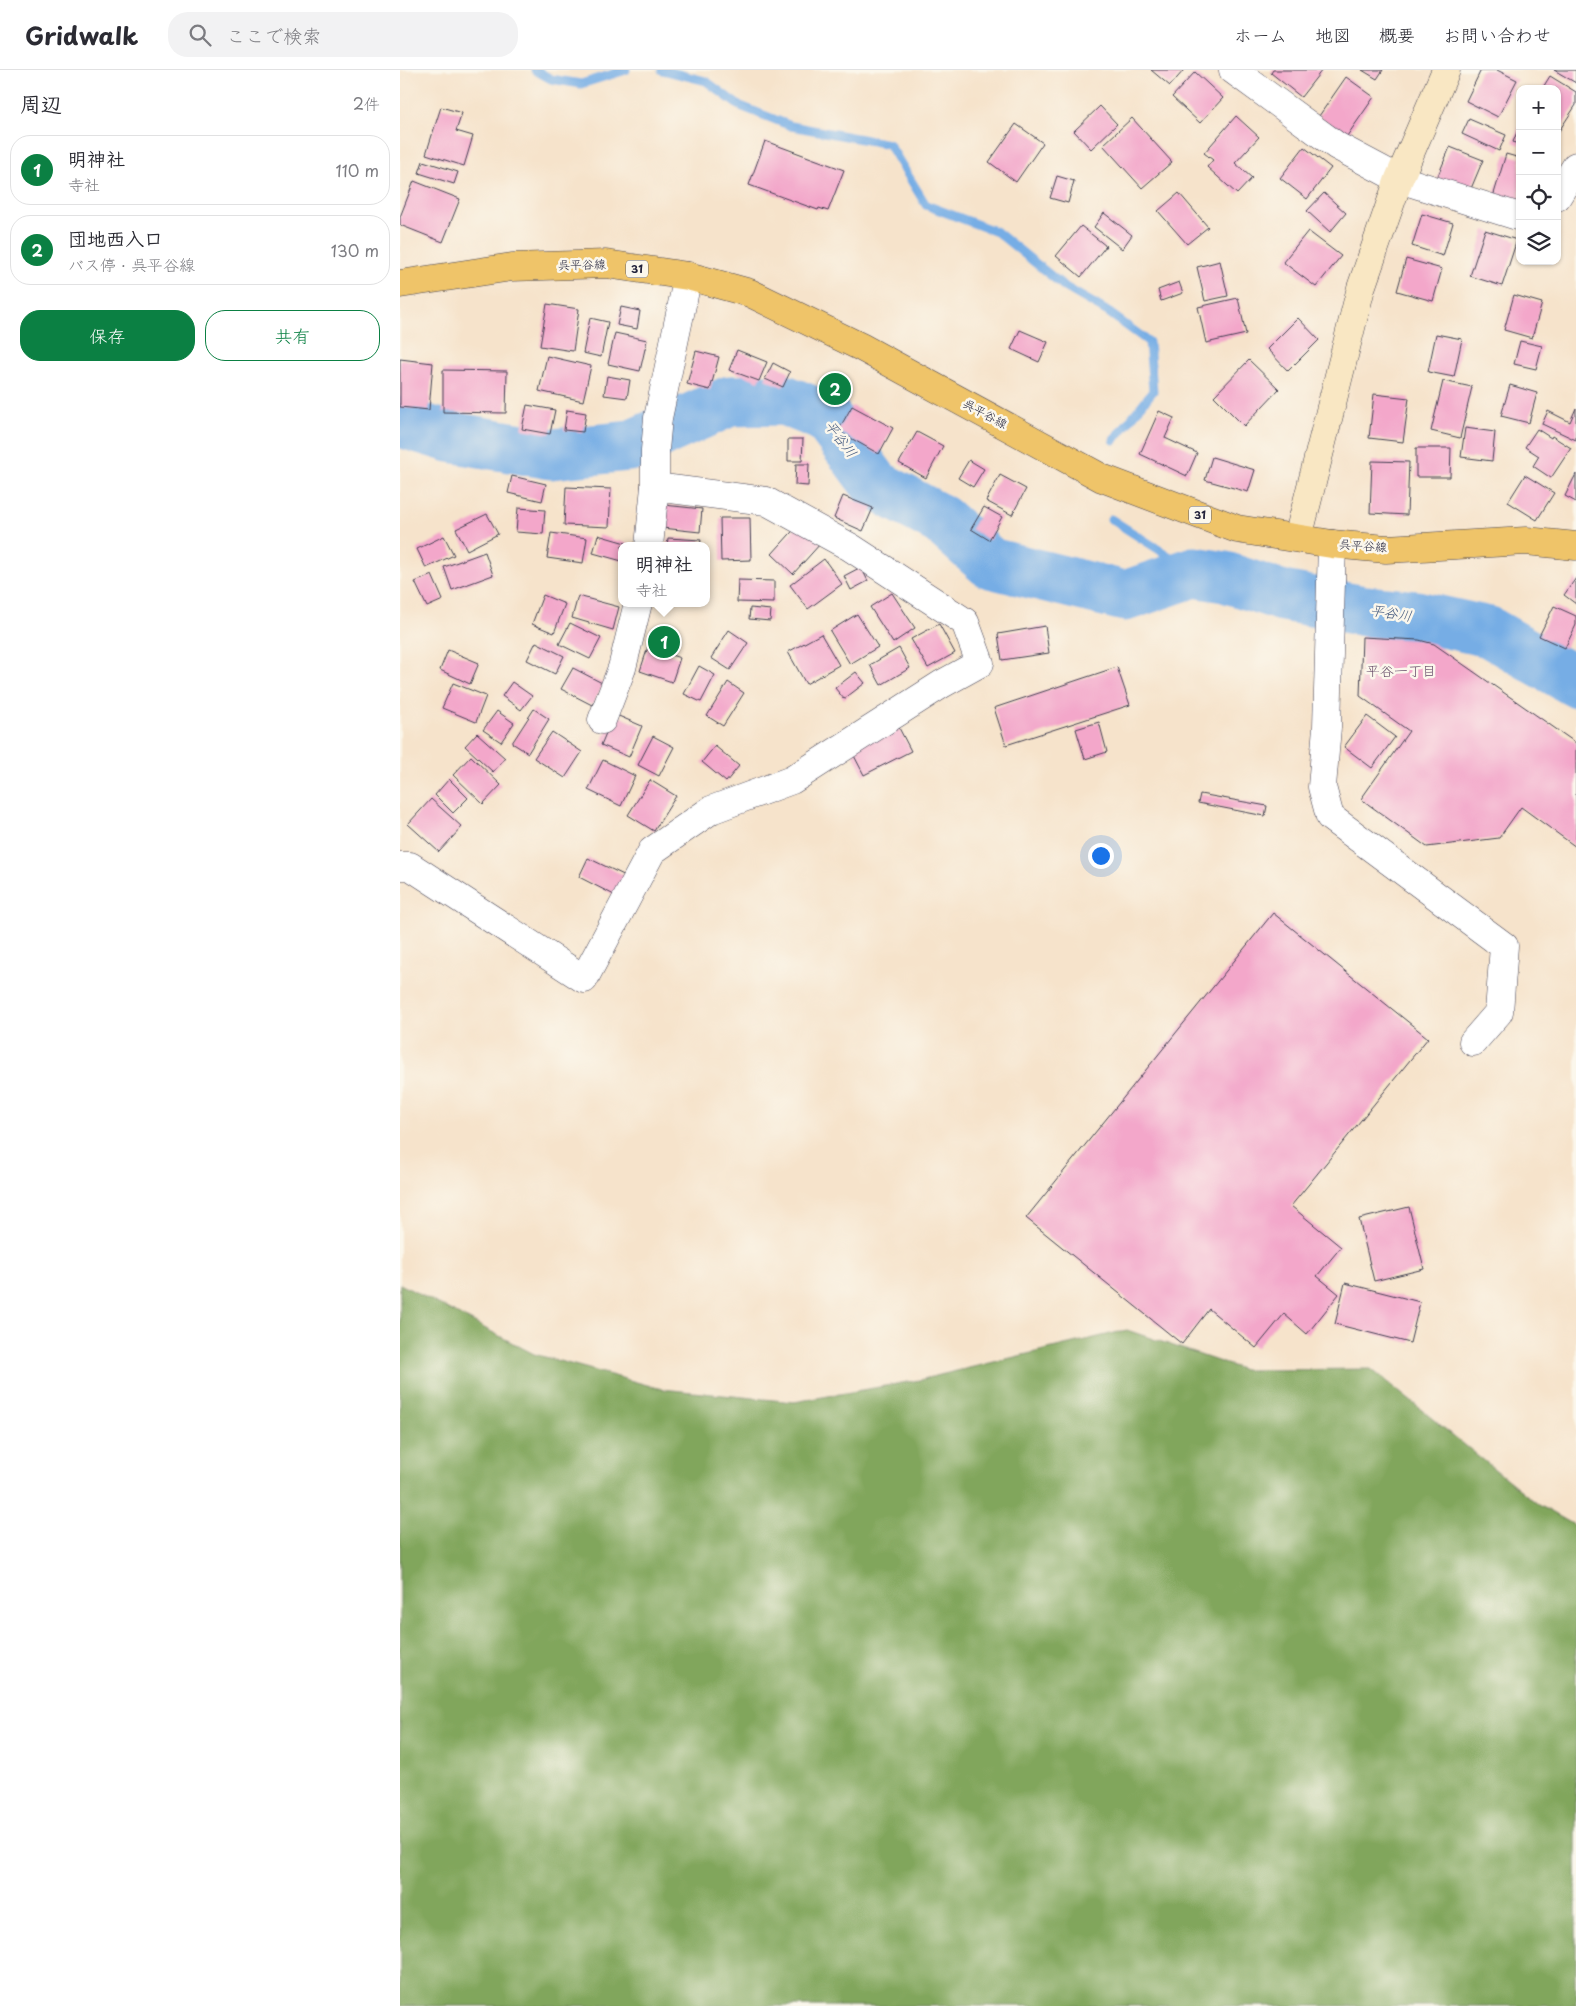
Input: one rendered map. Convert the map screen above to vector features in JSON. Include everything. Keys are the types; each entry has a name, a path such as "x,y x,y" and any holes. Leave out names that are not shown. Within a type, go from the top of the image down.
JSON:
{"main road":[{"name":"呉平谷線","path":"400,284 512,267 597,264 688,276 750,293 861,347 1102,478 1237,529 1332,544 1386,549 1526,541 1576,546"}],"street":[{"path":"1298,538 1361,288 1399,179 1446,70"},
{"path":"1243,73 1337,146 1399,179 1516,217"},
{"path":"1561,190 1576,166"},
{"path":"649,542 655,487 655,450 658,418 688,276"},
{"path":"400,866 410,866 584,979 652,851 711,810 792,780 942,684 980,663 965,622 850,548 766,501 655,487"},
{"path":"1332,544 1327,727 1322,787 1330,818 1504,946 1500,1012 1473,1042"},
{"path":"602,720 622,668 637,607"}],"green space":[{"path":"400,1284 534,1354 662,1389 794,1402 919,1380 1127,1330 1244,1370 1371,1369 1539,1505 1576,1526 1576,2006 400,2006"}],"building":[{"path":"1151,70 1184,70 1170,86"},
{"path":"1273,70 1322,70 1301,97 1271,73"},
{"path":"1362,70 1383,70 1377,79"},
{"path":"1481,70 1497,70 1517,80 1498,117 1466,101"},
{"path":"1554,70 1576,70 1576,83"},
{"path":"1195,72 1223,98 1200,123 1172,97"},
{"path":"1550,76 1576,92 1576,105 1561,128 1561,85 1544,85"},
{"path":"1346,77 1374,97 1347,136 1319,116"},
{"path":"1100,106 1117,124 1091,149 1074,131"},
{"path":"441,107 462,113 456,131 473,136 464,166 426,154"},
{"path":"1236,116 1259,137 1235,163 1252,178 1237,194 1207,167 1213,160 1204,153"},
{"path":"1132,118 1172,162 1142,188 1103,145"},
{"path":"1469,119 1506,135 1499,151 1462,134"},
{"path":"1016,124 1043,143 1016,182 989,162"},
{"path":"765,141 844,170 828,211 819,208 818,210 749,185"},
{"path":"1304,147 1331,168 1307,199 1280,178"},
{"path":"1450,147 1483,160 1470,191 1437,178"},
{"path":"1506,154 1516,157 1516,204 1493,197"},
{"path":"423,161 458,172 454,184 419,173"},
{"path":"1057,176 1074,181 1068,203 1050,198"},
{"path":"414,181 460,199 443,242 400,225 400,217"},
{"path":"1179,193 1208,227 1187,244 1158,211"},
{"path":"1324,193 1346,213 1330,232 1307,211"},
{"path":"1104,213 1132,235 1122,249 1094,227"},
{"path":"1422,214 1453,223 1443,256 1412,246"},
{"path":"1081,226 1106,246 1081,277 1056,256"},
{"path":"1485,230 1516,240 1502,286 1470,276"},
{"path":"1308,231 1341,256 1316,287 1283,262"},
{"path":"1406,259 1442,269 1433,301 1397,291"},
{"path":"1220,261 1228,296 1205,301 1197,267"},
{"path":"1179,282 1183,293 1161,301 1158,290"},
{"path":"1514,295 1542,303 1532,338 1504,330"},
{"path":"1238,298 1246,334 1206,343 1198,307"},
{"path":"547,304 579,309 573,351 540,346"},
{"path":"621,307 640,311 637,329 617,325"},
{"path":"590,318 608,322 601,357 583,353"},
{"path":"1298,318 1319,340 1288,371 1267,349"},
{"path":"1020,330 1048,342 1039,362 1011,349"},
{"path":"615,333 647,340 640,371 608,364"},
{"path":"1436,334 1462,339 1454,377 1428,372"},
{"path":"1520,341 1542,346 1536,369 1514,364"},
{"path":"737,350 767,362 759,381 729,370"},
{"path":"696,351 719,357 710,390 687,384"},
{"path":"547,356 591,366 583,401 539,391"},
{"path":"400,359 433,363 429,410 400,407"},
{"path":"1249,360 1279,389 1244,426 1214,396"},
{"path":"773,363 790,372 783,387 765,379"},
{"path":"443,370 507,371 506,413 443,412"},
{"path":"607,376 630,380 627,398 604,395"},
{"path":"1443,381 1472,387 1460,438 1431,431"},
{"path":"1510,385 1537,393 1529,423 1501,416"},
{"path":"1374,394 1409,398 1403,442 1369,438"},
{"path":"527,405 555,410 550,434 522,429"},
{"path":"852,406 893,428 879,454 838,431"},
{"path":"1576,408 1576,440 1542,424 1548,411 1570,422"},
{"path":"567,410 586,413 583,432 564,430"},
{"path":"1159,411 1174,418 1165,438 1197,453 1187,476 1140,454"},
{"path":"1465,428 1495,432 1492,461 1461,457"},
{"path":"1537,429 1571,448 1551,478 1533,466 1539,456 1525,447"},
{"path":"917,432 943,446 926,478 899,463"},
{"path":"788,439 803,439 802,461 788,461"},
{"path":"1416,448 1451,448 1450,477 1416,477"},
{"path":"1212,457 1255,470 1248,492 1205,480"},
{"path":"969,460 984,469 973,487 958,478"},
{"path":"1372,461 1409,462 1407,515 1370,513"},
{"path":"796,464 809,464 808,486 795,485"},
{"path":"1576,474 1576,502 1565,496"},
{"path":"1000,475 1026,489 1012,515 986,501"},
{"path":"1525,475 1554,493 1537,520 1508,502"},
{"path":"512,476 546,484 542,501 508,493"},
{"path":"566,487 611,489 609,527 564,525"},
{"path":"843,496 873,508 863,531 834,518"},
{"path":"664,505 702,509 700,532 662,528"},
{"path":"984,507 1002,517 989,540 971,529"},
{"path":"518,508 545,510 543,534 516,532"},
{"path":"487,514 498,534 467,550 456,529"},
{"path":"720,518 750,518 751,560 721,561"},
{"path":"799,524 821,543 793,574 772,554"},
{"path":"551,533 587,538 583,563 547,558"},
{"path":"598,535 622,542 618,542 618,560 593,553"},
{"path":"444,536 454,555 426,568 417,549"},
{"path":"668,538 701,540 701,542 668,542"},
{"path":"485,552 493,575 452,590 444,567"},
{"path":"824,559 842,584 808,609 790,585"},
{"path":"861,567 868,581 851,590 844,576"},
{"path":"432,575 443,600 427,607 415,582"},
{"path":"1576,578 1576,604 1564,595"},
{"path":"738,580 774,581 774,603 737,602"},
{"path":"892,593 915,628 893,643 870,607"},
{"path":"543,595 565,604 554,633 532,624"},
{"path":"578,596 619,607 613,630 572,618"},
{"path":"1554,606 1576,616 1576,625 1565,648 1539,636"},
{"path":"750,608 771,610 770,621 749,619"},
{"path":"857,614 878,647 850,664 830,631"},
{"path":"570,623 601,638 590,659 559,644"},
{"path":"939,624 955,653 928,668 911,639"},
{"path":"1045,626 1049,653 1002,660 998,634"},
{"path":"729,630 748,643 730,670 711,658"},
{"path":"821,634 839,665 806,684 788,652"},
{"path":"1362,637 1419,640 1434,644 1576,743 1576,847 1521,807 1499,838 1427,847 1361,799 1409,731 1360,696"},
{"path":"536,642 564,656 555,674 527,660"},
{"path":"648,647 680,658 672,682 640,671"},
{"path":"899,648 910,668 881,685 870,665"},
{"path":"448,650 479,663 470,684 440,670"},
{"path":"699,666 715,675 701,702 684,694"},
{"path":"1117,667 1130,705 1006,745 994,708"},
{"path":"573,668 604,684 592,705 561,689"},
{"path":"856,672 865,683 844,699 835,688"},
{"path":"512,682 532,696 521,710 502,696"},
{"path":"728,682 744,693 723,726 707,716"},
{"path":"453,683 486,696 476,722 442,708"},
{"path":"534,709 549,719 528,753 512,743"},
{"path":"497,711 514,723 501,742 483,730"},
{"path":"614,714 642,726 629,757 601,745"},
{"path":"1367,716 1395,737 1372,768 1344,747"},
{"path":"1099,722 1107,752 1085,759 1076,729"},
{"path":"897,724 911,751 864,775 850,748"},
{"path":"552,732 582,752 565,778 534,758"},
{"path":"477,733 505,758 493,772 465,746"},
{"path":"653,736 674,747 659,776 638,765"},
{"path":"715,746 739,766 726,782 702,762"},
{"path":"471,756 501,785 483,804 453,775"},
{"path":"603,760 635,776 621,806 588,790"},
{"path":"449,779 468,798 453,813 435,795"},
{"path":"650,780 676,796 654,831 628,815"},
{"path":"1200,794 1267,806 1265,816 1198,803"},
{"path":"431,799 462,827 439,852 408,824"},
{"path":"588,858 630,878 620,898 579,877"},
{"path":"1273,913 1428,1038 1291,1206 1341,1247 1317,1276 1339,1294 1307,1334 1284,1314 1256,1348 1209,1309 1182,1344 1026,1218"},
{"path":"1409,1207 1424,1269 1374,1281 1359,1219"},
{"path":"1345,1283 1420,1302 1410,1343 1335,1324"}],"waterway":[{"name":"平谷川","path":"535,70 551,79 581,84 626,70"},
{"name":"平谷川","path":"662,70 706,81 738,105 791,126 889,144 926,205 997,232 1065,287 1108,312 1149,342 1153,391 1114,440"},
{"name":"平谷川","path":"400,422 450,437 552,454 630,446 730,401 784,400 826,417 876,485 941,520 990,563 1125,596 1194,572 1225,577 1283,596 1365,611 1416,616 1489,632 1576,682"},
{"name":"平谷川","path":"1111,519 1194,572"}],"place":[{"name":"団地西入口","path":"835,389"},
{"name":"明神社","path":"664,642"}],"district":[{"name":"平谷一丁目","path":"1401,671"}]}
